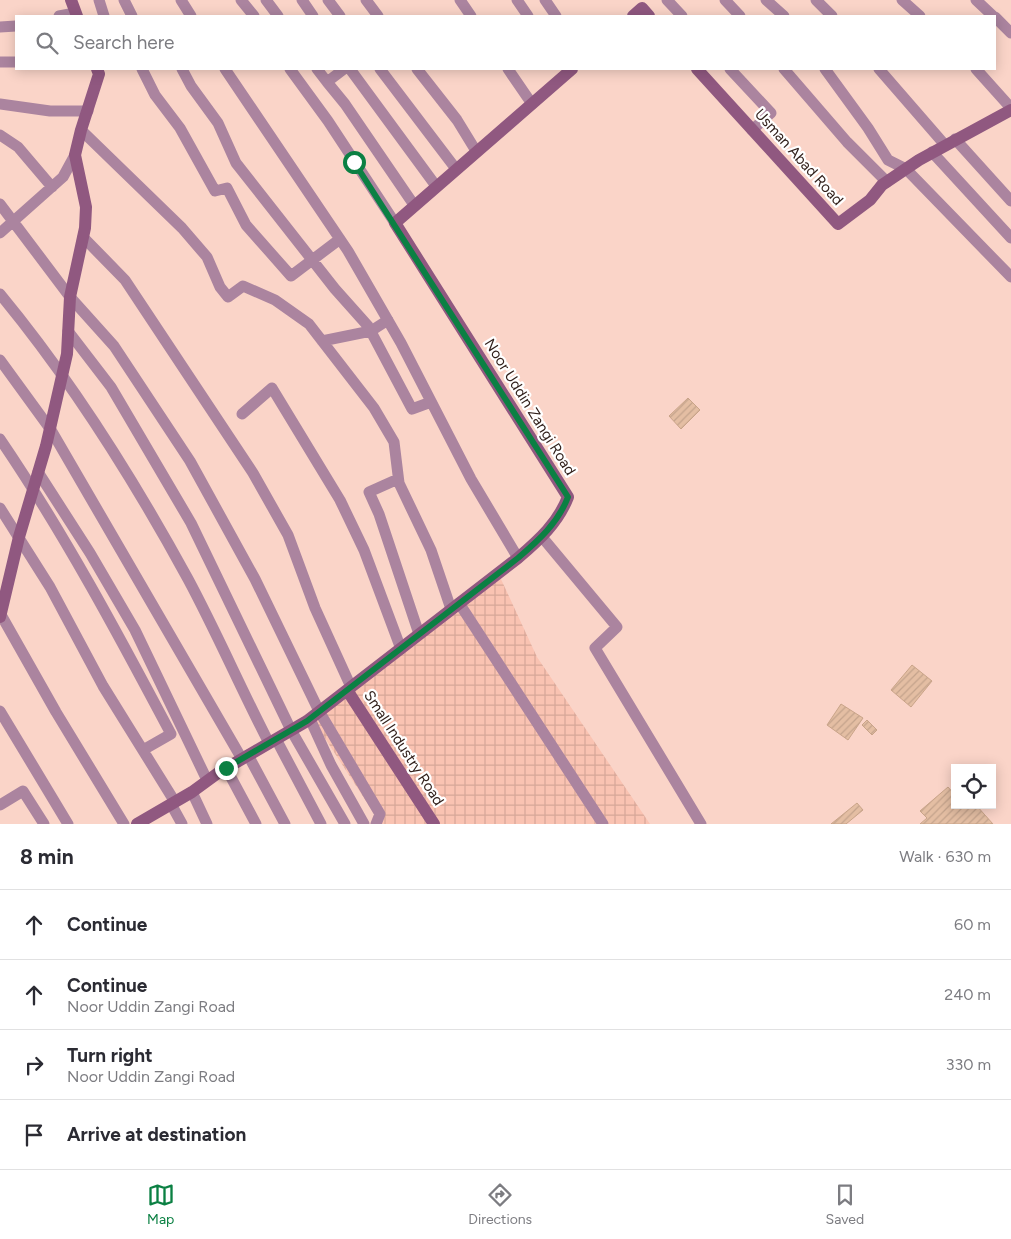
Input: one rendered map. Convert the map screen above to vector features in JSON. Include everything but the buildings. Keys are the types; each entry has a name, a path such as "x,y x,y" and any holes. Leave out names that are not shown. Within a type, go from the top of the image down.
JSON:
{"street":[{"path":"71,0 76,14"},
{"path":"99,0 104,15"},
{"path":"124,0 132,15"},
{"path":"181,0 190,15"},
{"path":"241,0 253,15"},
{"path":"266,0 277,15"},
{"path":"302,0 312,15"},
{"path":"328,0 339,15"},
{"path":"366,0 377,15"},
{"path":"460,0 470,15"},
{"path":"517,0 527,15"},
{"path":"545,0 555,15"},
{"path":"667,0 681,15"},
{"path":"726,0 739,15"},
{"path":"766,0 783,15"},
{"path":"816,0 831,15"},
{"path":"902,0 919,15"},
{"path":"976,0 992,15"},
{"path":"996,19 1011,33"},
{"path":"0,27 15,26"},
{"path":"0,62 15,62"},
{"path":"0,233 63,177 75,155 80,130 99,74 97,70"},
{"path":"142,70 155,95 180,128 216,191 228,188 246,225 291,276 340,239"},
{"path":"183,70 191,86 218,123 236,163 371,331 412,409 431,402"},
{"path":"226,70 340,239 388,320 471,479 518,558"},
{"path":"291,70 328,121 395,223 532,104 568,70"},
{"path":"318,70 345,104 414,205"},
{"path":"327,82 348,70"},
{"path":"351,70 436,186"},
{"path":"381,70 456,169"},
{"path":"418,70 457,120 476,152"},
{"path":"509,70 532,104"},
{"name":"Usman Abad Road","path":"698,70 838,224 870,200 887,182 906,169 932,152 1011,109"},
{"path":"731,70 771,113 752,130"},
{"path":"785,70 847,142 887,182"},
{"path":"826,70 868,128 888,160 906,169 1011,277"},
{"path":"880,70 1011,202"},
{"path":"977,70 1011,109"},
{"path":"0,104 50,112 88,111"},
{"path":"80,130 182,228 207,256 220,287 228,297 243,286 275,300 309,324 374,408 394,442 398,479 455,606 603,824"},
{"path":"0,135 18,147 52,187"},
{"path":"932,152 1011,238"},
{"path":"75,155 86,207 83,237 70,297 67,354 50,430 19,537 0,615 124,824"},
{"path":"0,204 70,297 114,346 190,461 255,579 315,715 331,765 364,824"},
{"name":"Noor Uddin Zangi Road","path":"136,824 192,792 226,768 315,715 518,558 542,537 563,510 568,497 395,223"},
{"path":"83,237 125,280 253,473 288,535 315,608 349,688"},
{"path":"0,294 110,447 155,521 273,741 321,824"},
{"path":"322,342 371,331 388,320"},
{"path":"68,331 111,387 191,523 291,730 346,824"},
{"path":"0,360 50,430 285,824"},
{"path":"242,414 272,388 340,500 364,550 401,649"},
{"path":"0,439 33,488 171,734 143,750"},
{"path":"38,472 90,553 135,630 207,780"},
{"path":"398,479 369,492 379,514 419,634"},
{"path":"0,508 50,587 103,686 173,803 182,824"},
{"path":"542,537 617,627 595,648 701,824"},
{"name":"Small Industry Road","path":"349,688 434,824"},
{"path":"0,711 68,824"},
{"path":"315,715 380,814 376,824"},
{"path":"226,768 256,824"},
{"path":"0,805 42,780"},
{"path":"23,791 44,824"},
{"path":"192,792 207,824"}],"shaded area":[{"path":"500,577 537,657 650,824 381,824 313,720"}],"route":[{"path":"226,768 307,721 518,558 542,537 563,510 568,497 395,223 354,162"}]}
